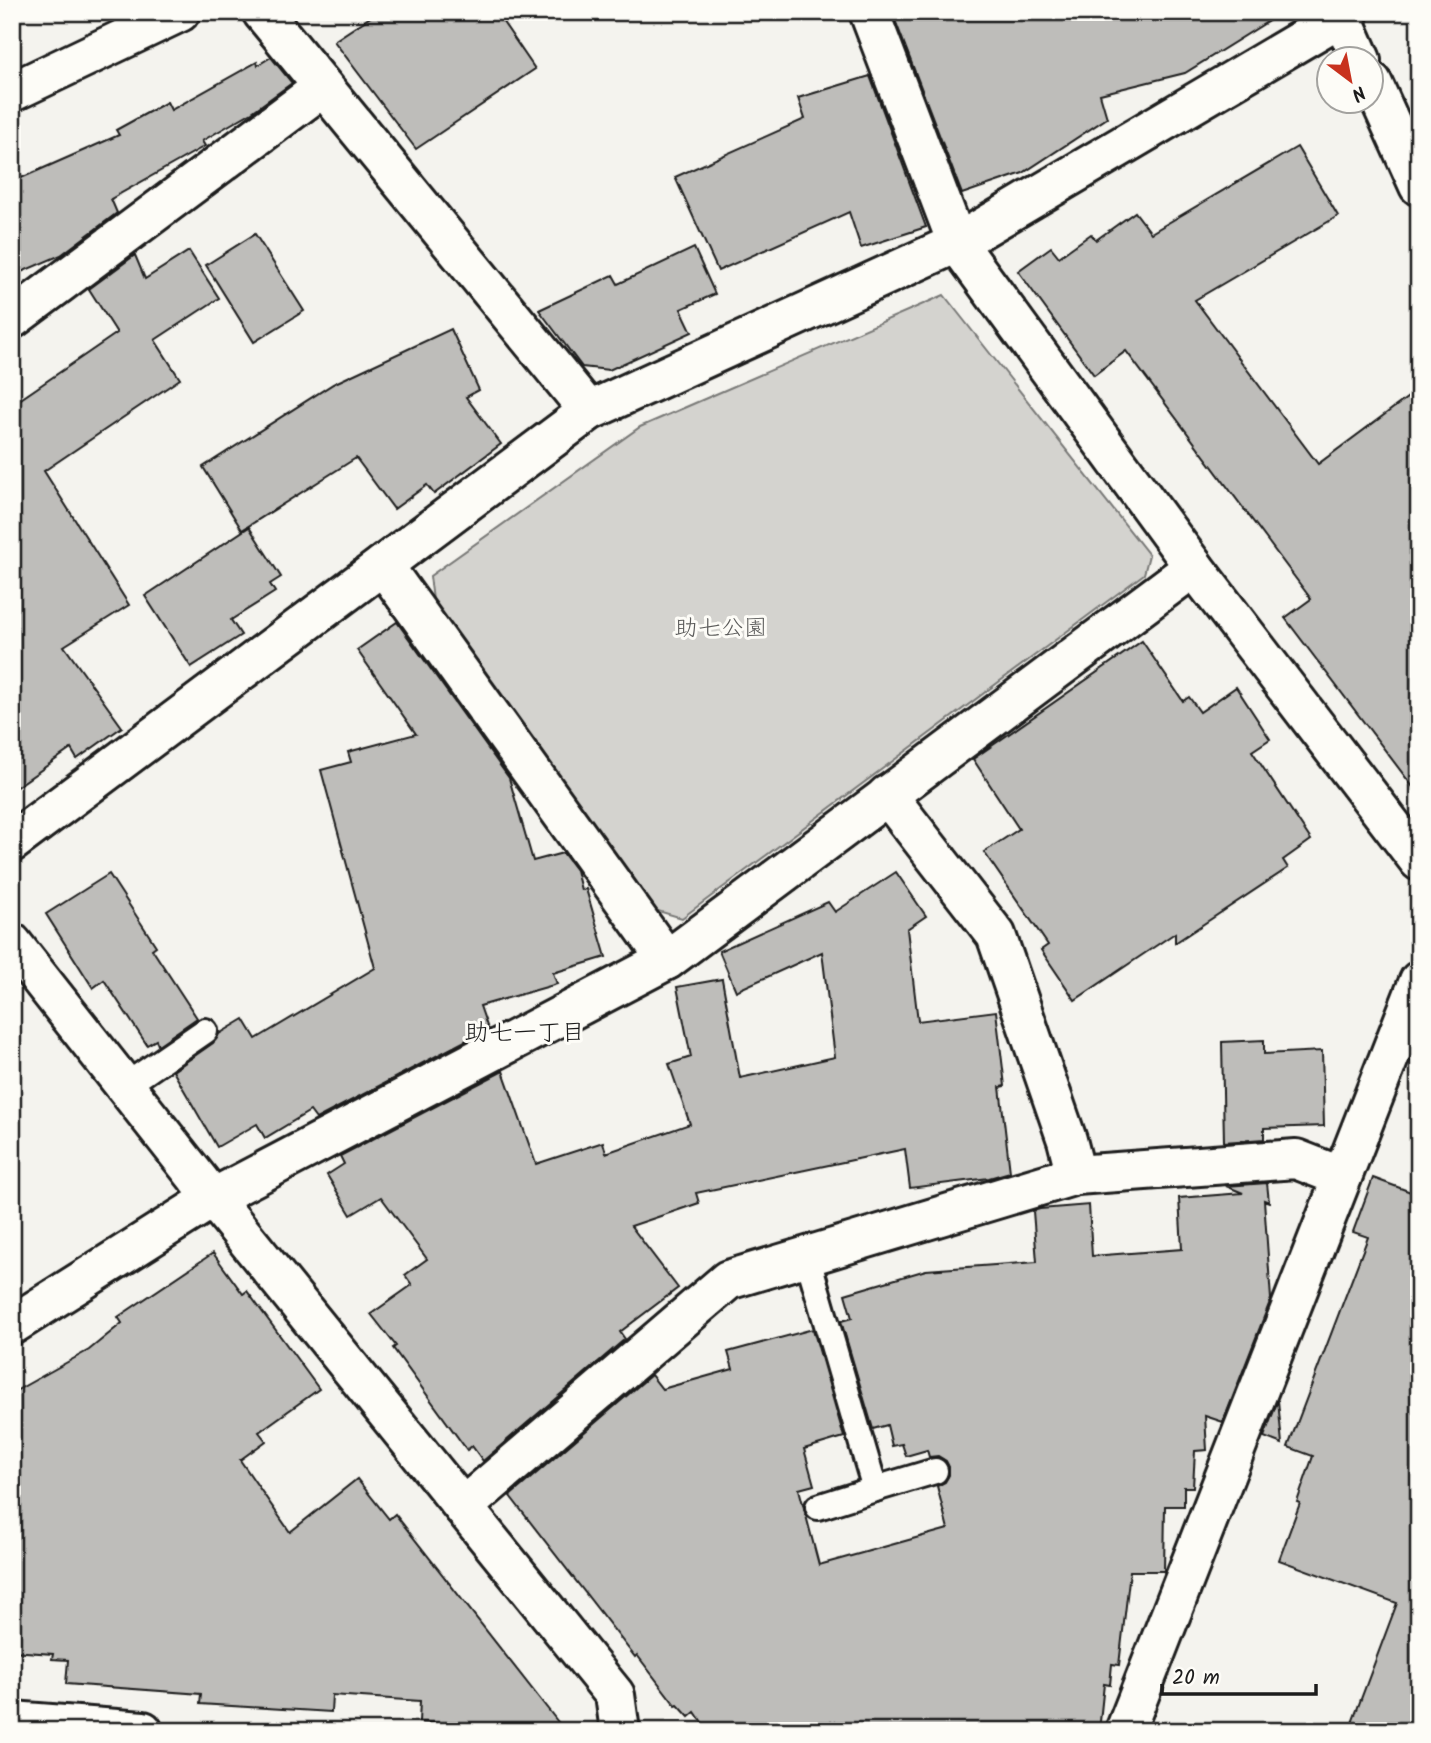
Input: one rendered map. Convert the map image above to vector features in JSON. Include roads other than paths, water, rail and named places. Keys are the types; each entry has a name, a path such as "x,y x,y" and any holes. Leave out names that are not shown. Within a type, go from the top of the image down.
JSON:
{"street":[{"path":"12,92 180,12"},
{"path":"262,12 589,411"},
{"path":"869,12 957,243 1194,567 1419,861"},
{"path":"12,842 589,411 957,243 1343,13 1356,46"},
{"path":"12,319 323,87"},
{"path":"1386,114 1419,186"},
{"path":"383,565 667,960"},
{"path":"12,1325 213,1198 667,960 1194,567"},
{"path":"887,795 996,935 1067,1140 1076,1175"},
{"path":"12,943 213,1198 615,1695 620,1731"},
{"path":"1125,1731 1419,981"},
{"path":"463,1507 728,1280 1076,1175 1296,1159 1342,1177"},
{"path":"12,1721 143,1731"}],"lane":[{"path":"124,1086 205,1031"},
{"path":"807,1256 875,1489"},
{"path":"818,1507 935,1471"}],"district":[{"name":"助七一丁目","path":"525,1032"}],"park label":[{"name":"助七公園","path":"721,627"}]}
